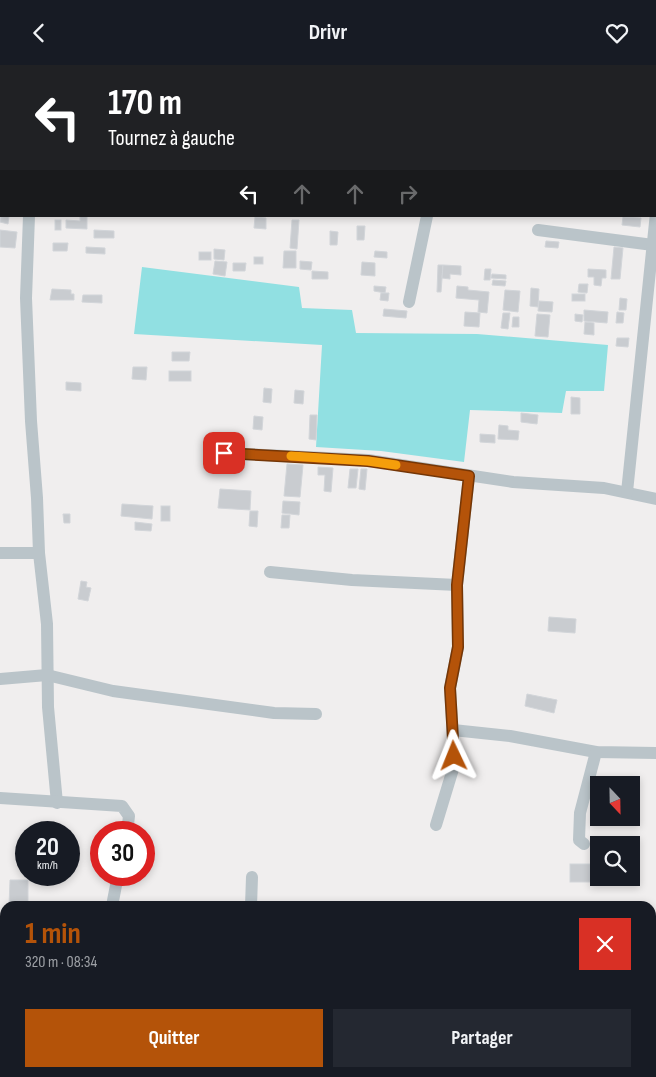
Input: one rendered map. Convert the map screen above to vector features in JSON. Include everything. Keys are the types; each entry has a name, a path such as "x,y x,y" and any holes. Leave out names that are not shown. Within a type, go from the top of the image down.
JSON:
{"street":[{"path":"29,217 26,299 39,553 47,624 47,675 58,803"},
{"path":"410,301 427,217"},
{"path":"627,492 656,217"},
{"path":"538,230 653,245"},
{"path":"224,453 368,461 553,486 604,488 656,499"},
{"path":"436,825 453,769 450,688 458,647 457,585 469,476"},
{"path":"0,553 39,553"},
{"path":"270,571 352,580 457,585"},
{"path":"0,679 47,675 113,691 274,713 316,714"},
{"path":"453,730 510,736 596,752 656,753"},
{"path":"584,844 579,840 580,813 596,752"},
{"path":"0,798 122,806 129,816 128,821"},
{"path":"251,901 252,877"},
{"path":"113,901 116,886"}],"water":[{"path":"142,267 299,287 302,308 352,310 356,333 477,334 608,345 604,391 566,391 562,413 470,410 464,462 381,451 316,447 322,345 134,334"}],"building":[{"path":"0,217 9,217 8,224 0,222"},
{"path":"80,217 87,217 87,229 66,228 66,220 80,221"},
{"path":"255,217 266,218 266,229 254,228"},
{"path":"623,217 641,218 640,227 622,225"},
{"path":"55,220 61,220 61,230 55,230"},
{"path":"292,220 299,220 297,249 290,248"},
{"path":"357,226 365,226 364,240 357,240"},
{"path":"0,230 17,232 15,248 0,247"},
{"path":"94,230 114,231 114,238 94,238"},
{"path":"330,231 338,232 337,245 330,245"},
{"path":"546,241 559,242 558,248 545,247"},
{"path":"53,243 68,243 67,251 53,251"},
{"path":"86,247 105,248 105,254 86,253"},
{"path":"614,247 623,248 620,279 611,279"},
{"path":"214,249 225,250 224,260 214,259"},
{"path":"284,251 296,251 296,268 283,268"},
{"path":"375,251 387,252 387,258 374,257"},
{"path":"199,252 211,252 211,260 199,260"},
{"path":"254,257 263,257 263,264 254,264"},
{"path":"215,261 227,262 225,276 213,274"},
{"path":"300,261 312,262 311,270 300,269"},
{"path":"362,262 375,263 375,276 361,275"},
{"path":"233,263 246,263 245,271 233,271"},
{"path":"438,265 443,265 441,292 437,292"},
{"path":"443,265 461,266 461,275 450,274 450,279 442,278"},
{"path":"485,269 491,269 490,280 484,280"},
{"path":"588,269 606,270 606,278 602,278 601,286 594,285 594,277 588,277"},
{"path":"312,271 328,272 328,279 312,279"},
{"path":"492,274 506,275 506,279 491,278"},
{"path":"493,280 506,281 505,286 492,285"},
{"path":"579,284 588,284 587,293 578,292"},
{"path":"374,286 386,287 385,293 374,291"},
{"path":"457,286 468,287 468,290 489,292 487,313 478,312 479,300 456,298"},
{"path":"531,288 539,289 538,307 530,306"},
{"path":"52,289 71,290 71,294 74,294 74,300 50,300"},
{"path":"505,290 520,291 518,312 503,310"},
{"path":"381,293 389,293 388,301 380,300"},
{"path":"572,294 585,294 585,301 572,301"},
{"path":"83,295 102,295 102,303 82,302"},
{"path":"620,298 627,299 626,310 619,310"},
{"path":"539,301 553,302 552,312 538,311"},
{"path":"384,309 407,311 406,318 383,316"},
{"path":"584,310 608,312 607,323 584,321"},
{"path":"465,312 480,313 479,327 464,326"},
{"path":"617,312 624,313 623,323 616,323"},
{"path":"503,313 510,313 508,329 501,328"},
{"path":"537,314 550,315 548,337 535,336"},
{"path":"575,314 583,315 582,322 575,321"},
{"path":"513,317 519,317 519,327 512,327"},
{"path":"585,322 594,323 594,335 584,334"},
{"path":"617,338 629,338 628,347 616,346"},
{"path":"172,352 190,352 189,361 172,361"},
{"path":"133,367 147,367 146,380 132,379"},
{"path":"169,371 191,371 191,381 169,381"},
{"path":"66,382 81,383 81,391 66,390"},
{"path":"264,388 272,389 271,403 263,402"},
{"path":"295,390 304,391 303,404 294,403"},
{"path":"571,397 580,398 580,414 571,414"},
{"path":"521,413 538,415 537,424 521,422"},
{"path":"310,415 317,415 316,440 309,439"},
{"path":"254,416 263,417 262,430 253,429"},
{"path":"499,425 508,426 508,430 519,431 518,440 498,439"},
{"path":"480,434 495,435 495,443 480,442"},
{"path":"287,464 303,465 300,497 284,496"},
{"path":"318,467 333,468 331,492 324,491 325,475 318,475"},
{"path":"350,469 358,469 356,488 348,488"},
{"path":"361,469 367,469 365,490 359,489"},
{"path":"220,489 251,491 250,510 218,508"},
{"path":"283,501 300,502 299,515 282,513"},
{"path":"122,504 153,506 152,519 121,516"},
{"path":"161,506 170,506 170,521 161,521"},
{"path":"250,511 258,511 257,527 249,526"},
{"path":"63,514 70,514 70,523 64,523"},
{"path":"282,515 290,515 289,528 281,528"},
{"path":"135,522 152,524 151,531 135,530"},
{"path":"81,581 87,582 86,587 91,588 88,601 78,599"},
{"path":"549,617 576,619 575,633 548,631"},
{"path":"527,694 557,700 554,713 525,706"},
{"path":"570,864 590,864 590,882 570,882"},
{"path":"10,880 15,880 15,886 28,886 28,901 9,901"}],"slow traffic":[{"path":"291,456 368,461 396,465"}],"route":[{"path":"224,453 368,461 469,476 466,517 458,565 457,613 459,632 457,661 450,688 454,756"}]}
